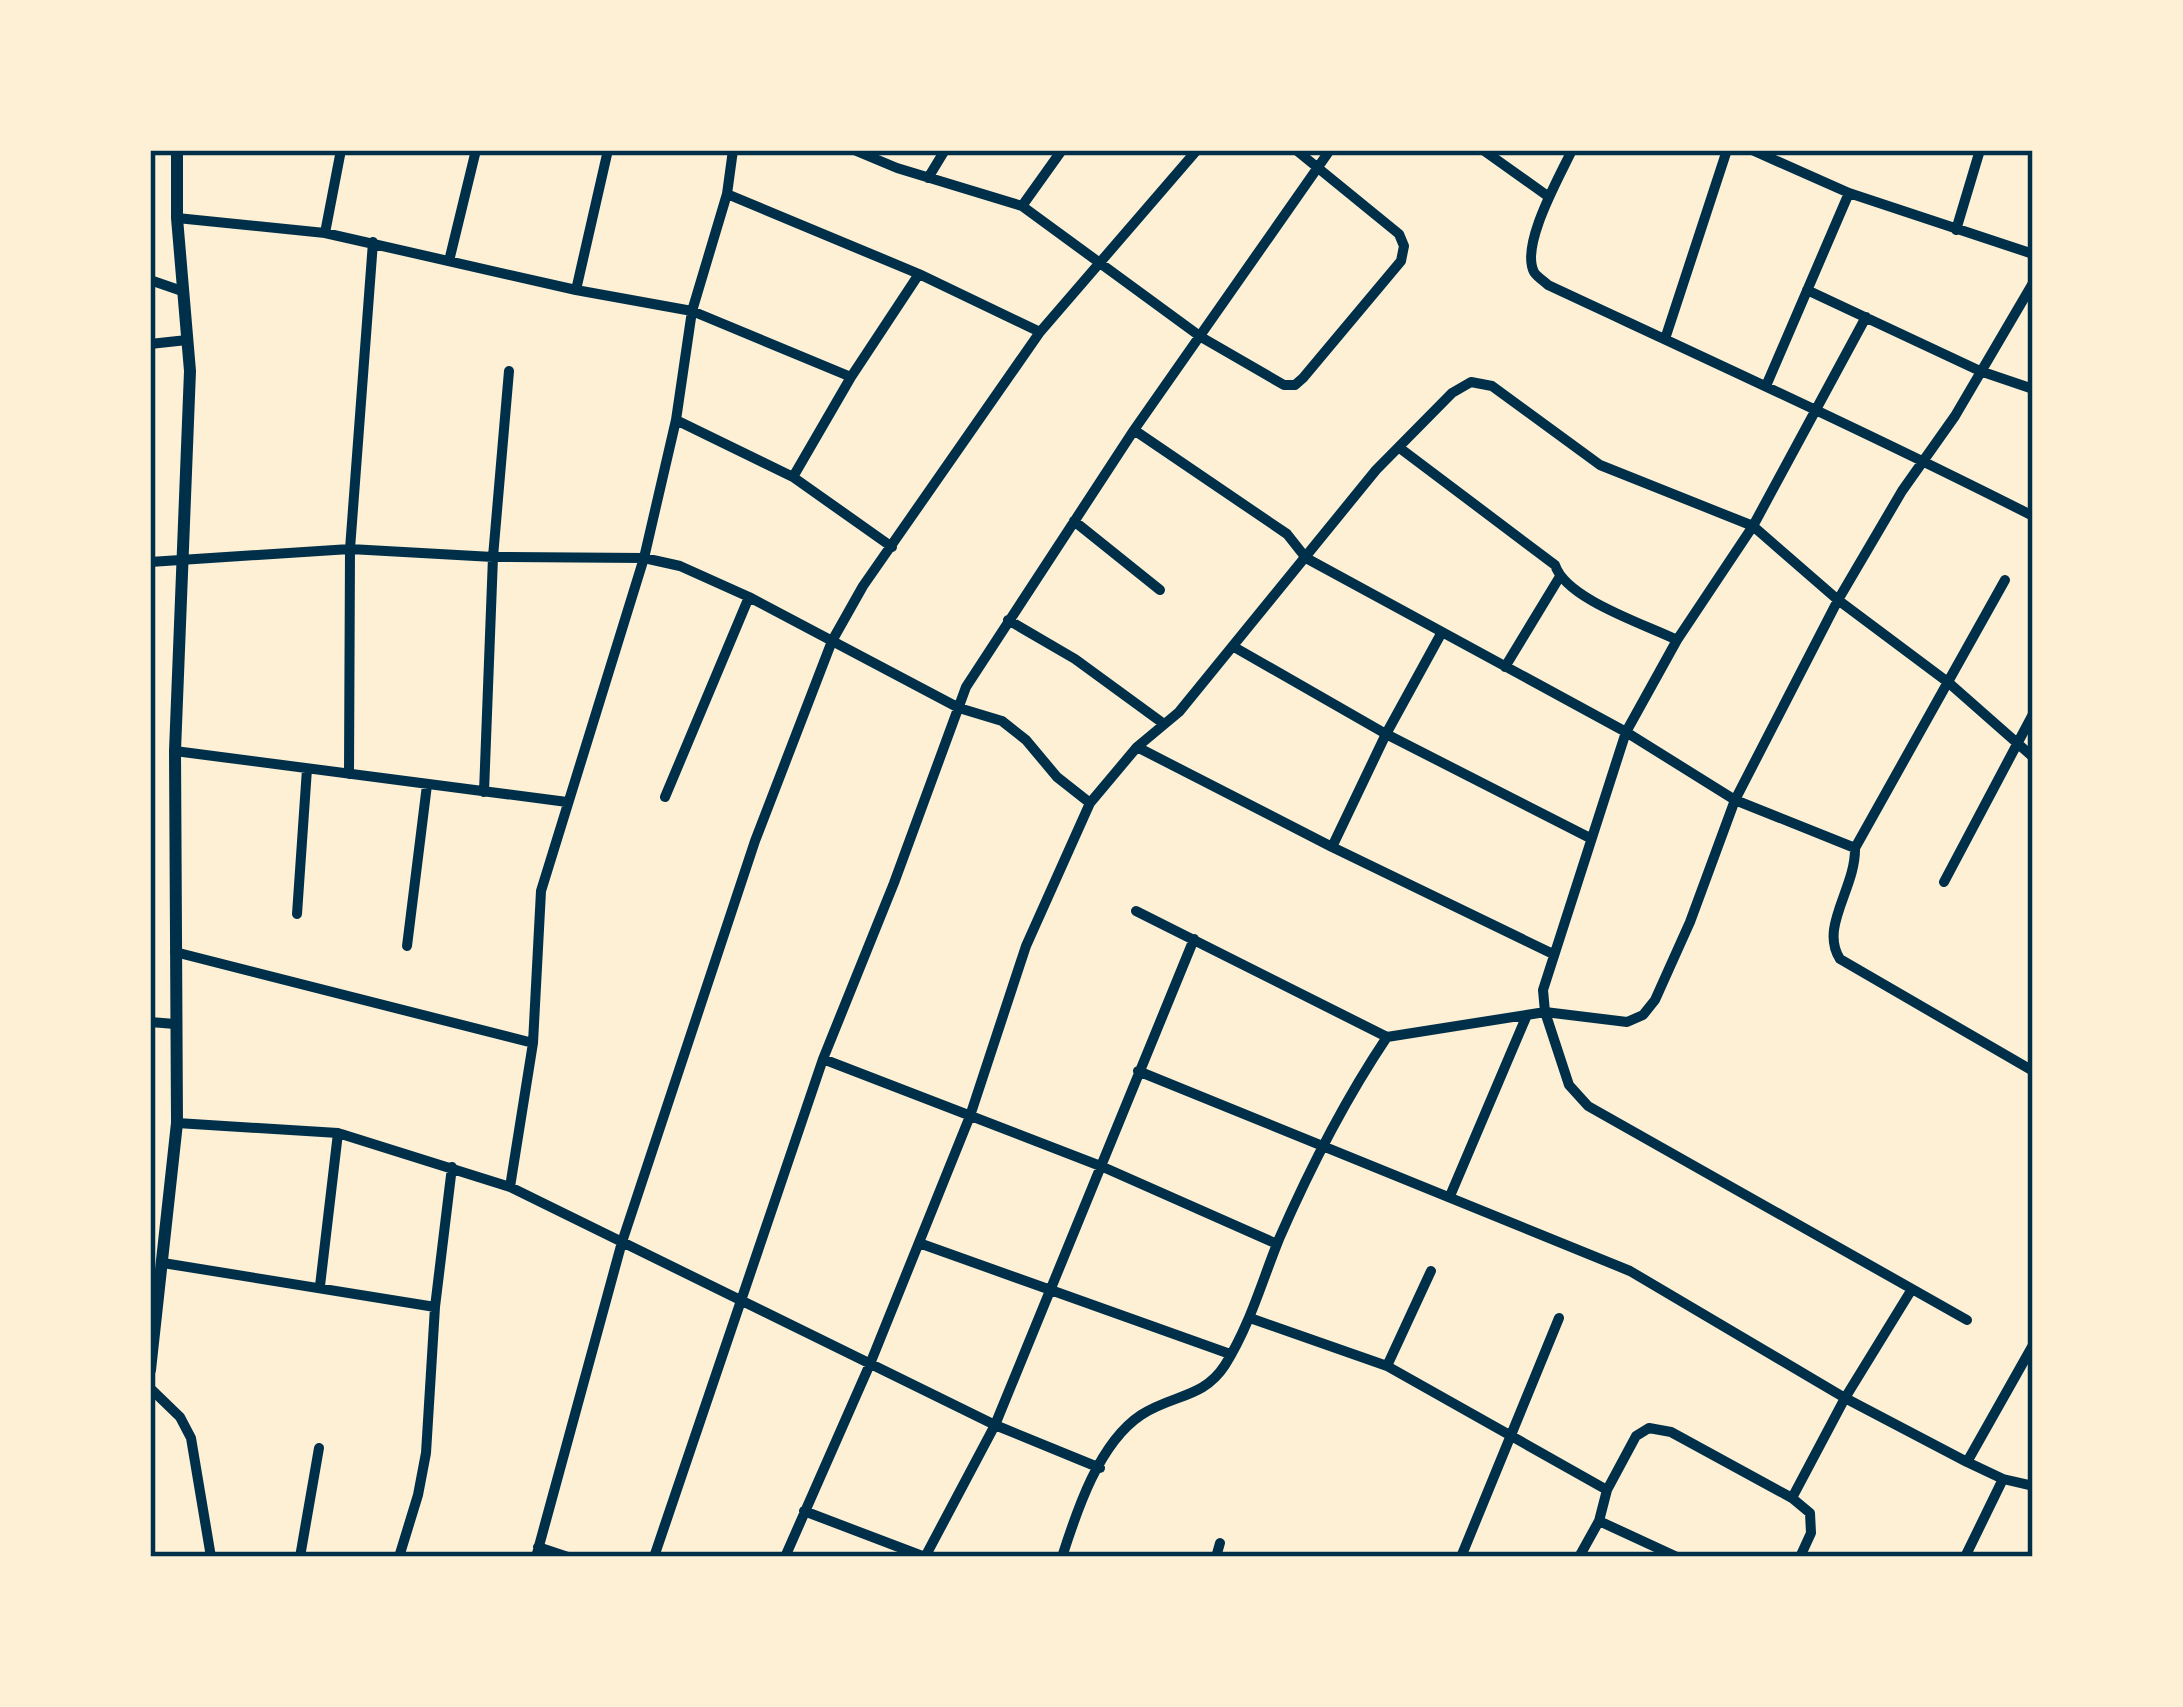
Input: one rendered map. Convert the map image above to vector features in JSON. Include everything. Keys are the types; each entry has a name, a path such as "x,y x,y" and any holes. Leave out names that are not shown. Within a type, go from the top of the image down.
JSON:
{"street":[{"path":"150,1370 177,1123 175,751 190,370 177,218 177,150"},
{"path":"325,233 341,150"},
{"path":"449,261 476,150"},
{"path":"576,290 608,150"},
{"path":"510,1187 533,1042 541,891 644,558 676,420 692,311 727,194 733,150"},
{"path":"854,150 1022,206 1201,337 1273,380 1294,385 1401,261 1404,246 1399,234 1296,150"},
{"path":"928,178 945,150"},
{"path":"1022,206 1062,150"},
{"path":"568,1557 537,1552 622,1242 755,841 832,641 863,586 1040,332 1197,150"},
{"path":"654,1557 823,1059 977,665 1330,150"},
{"path":"1483,150 1549,197"},
{"path":"1572,150 1530,253 1534,274 1548,285 1816,407 2033,516"},
{"path":"1665,340 1727,150"},
{"path":"1752,150 1849,193 2033,254"},
{"path":"1956,230 1981,150"},
{"path":"1766,386 1849,193"},
{"path":"727,194 919,274 1040,332"},
{"path":"177,218 325,233 692,311 851,377"},
{"path":"349,774 350,549 374,242"},
{"path":"793,477 919,274"},
{"path":"150,280 182,291"},
{"path":"1136,911 1387,1037 1545,1012 1627,1022 1642,1016 1655,1000 1690,922 1735,800 1838,600 2033,283"},
{"path":"1807,290 1980,371 2032,389"},
{"path":"1866,317 1753,526 1677,640 1626,732 1552,954 1543,990 1545,1012 1569,1085 1588,1106 1967,1320"},
{"path":"150,344 187,340"},
{"path":"484,793 493,557 508,371"},
{"path":"785,1557 970,1117 1027,946 1090,803 1234,647 1376,470 1452,393 1471,382 1492,386 1600,465 1753,526 1838,600 1949,683 2033,757"},
{"path":"676,420 793,477 892,548"},
{"path":"1134,430 1287,534 1306,558 1477,647 1735,800 1855,848"},
{"path":"1401,449 1556,565 1559,578 1581,595 1677,640"},
{"path":"1074,521 1160,590"},
{"path":"150,562 350,549 493,557 644,558 680,566 749,597 959,708 1002,722 1090,803"},
{"path":"1505,667 1559,578"},
{"path":"2005,580 1855,848 1853,879 1832,927 1832,946 1840,959 2033,1071"},
{"path":"665,797 749,597"},
{"path":"1008,620 1075,659 1164,724"},
{"path":"1332,848 1386,734 1442,632"},
{"path":"1234,647 1386,734 1590,838"},
{"path":"1944,882 2033,714"},
{"path":"1137,747 1552,954"},
{"path":"175,751 566,802"},
{"path":"297,914 307,769"},
{"path":"407,946 427,785"},
{"path":"804,1511 925,1557 994,1425 1194,939"},
{"path":"175,952 533,1042"},
{"path":"1450,1196 1527,1015"},
{"path":"150,1022 175,1024"},
{"path":"1062,1557 1121,1430 1169,1400 1210,1386 1230,1354 1250,1318 1277,1244 1323,1144 1387,1037"},
{"path":"823,1059 1103,1167 1277,1244"},
{"path":"1138,1071 1630,1271 1845,1398 2002,1479 2033,1486"},
{"path":"177,1123 338,1133 510,1187 994,1425 1100,1468"},
{"path":"320,1286 338,1133"},
{"path":"399,1557 426,1453 452,1167"},
{"path":"150,1229 166,1229"},
{"path":"919,1243 1230,1354"},
{"path":"164,1263 436,1307"},
{"path":"1388,1366 1431,1271"},
{"path":"1792,1498 1845,1398 1912,1289"},
{"path":"1250,1318 1388,1366 1607,1490"},
{"path":"1461,1557 1559,1318"},
{"path":"1967,1462 2033,1346"},
{"path":"150,1388 180,1417 191,1438 211,1557"},
{"path":"1579,1557 1599,1521 1607,1490 1636,1436 1648,1428 1671,1432 1792,1498 1810,1513 1800,1557"},
{"path":"300,1557 319,1448"},
{"path":"1965,1557 2002,1479"},
{"path":"1599,1521 1677,1557"},
{"path":"1216,1557 1220,1544"},
{"path":"1386,1557 1397,1557"}]}
